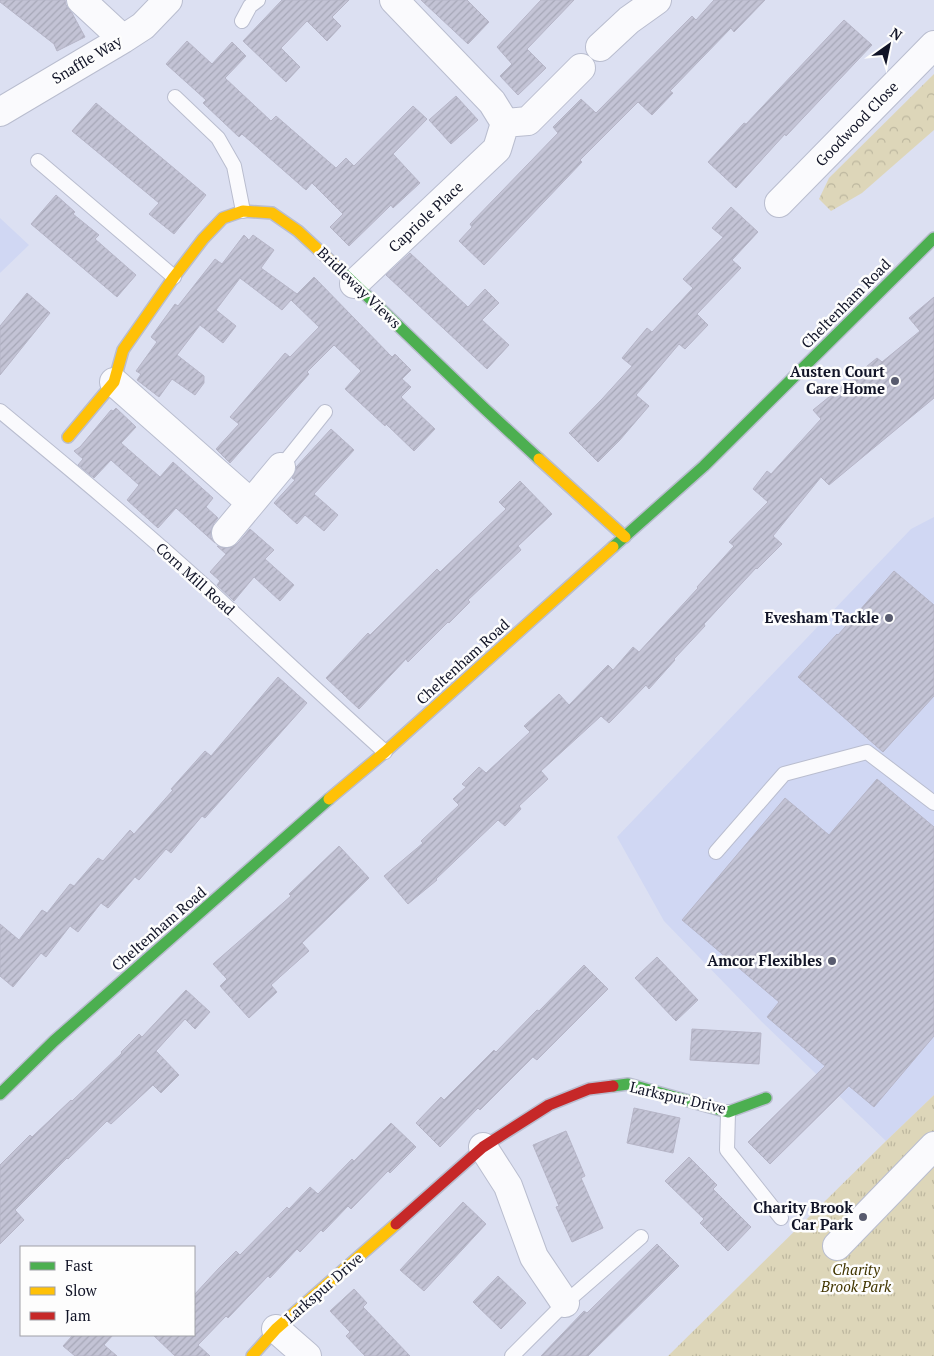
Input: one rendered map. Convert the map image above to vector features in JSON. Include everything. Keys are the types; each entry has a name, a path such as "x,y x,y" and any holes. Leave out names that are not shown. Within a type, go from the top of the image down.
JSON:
{"street":[{"path":"81,0 123,39"},
{"name":"Snaffle Way","path":"0,112 143,26 168,0"},
{"path":"394,0 492,102 505,123 528,120 581,68"},
{"path":"600,46 629,20 657,0"},
{"name":"Goodwood Close","path":"779,203 934,45"},
{"name":"Capriole Place","path":"354,284 497,149 505,123"},
{"name":"Bridleway Views","path":"68,437 114,382 123,350 204,238 223,218 243,211 272,213 298,231 485,409 624,537"},
{"name":"Cheltenham Road","path":"0,1094 54,1041 322,805 385,752 704,466 934,238"},
{"path":"114,382 251,503"},
{"path":"226,533 281,466"},
{"name":"Larkspur Drive","path":"252,1356 276,1329 483,1147 549,1105 589,1089 628,1084 728,1112 766,1098"},
{"path":"837,1246 934,1146"},
{"path":"483,1147 508,1186 534,1257 565,1303"},
{"name":"Larkspur Drive","path":"276,1329 307,1356"}],"lane":[{"path":"242,21 250,6 258,0"},
{"path":"175,97 218,138 234,166 243,211"},
{"path":"38,162 174,277"},
{"name":"Corn Mill Road","path":"0,411 84,480 206,587 385,752"},
{"path":"281,466 325,412"},
{"path":"716,852 784,774 867,752 934,803"},
{"path":"728,1112 727,1150 781,1218"},
{"path":"512,1356 565,1303 641,1237"}],"shaded area":[{"path":"0,218 29,245 0,273"},
{"path":"934,517 934,1095 886,1141 762,1022 664,921 617,837 911,529"}],"green space":[{"path":"934,74 934,130 862,193 831,211 819,199 829,178"},
{"name":"Charity Brook Park","path":"934,1095 934,1356 668,1356 886,1141"}],"building":[{"path":"0,0 65,0 85,37 57,51 54,44 0,2"},
{"path":"282,0 349,0 332,17 341,26 327,41 307,21 281,48 300,67 286,82 243,41"},
{"path":"421,0 467,0 489,22 468,44"},
{"path":"541,0 574,0 527,49 546,68 518,95 500,76 512,64 497,47"},
{"path":"714,0 765,0 734,32 731,28 670,91 673,93 652,115 638,102 580,160 582,162 484,265 459,241 472,227 470,224 558,133 553,127 581,99 596,113 692,16 696,20"},
{"path":"844,20 872,45 786,136 785,134 736,188 708,162"},
{"path":"187,41 212,64 232,42 246,56 225,78 271,121 276,116 336,168 346,158 354,166 413,106 427,119 393,154 420,183 393,208 391,205 349,246 330,227 343,214 312,183 306,190 242,134 239,137 203,103 206,100 166,64"},
{"path":"456,96 478,120 451,144 429,120"},
{"path":"96,103 206,195 174,234 149,214 159,203 72,131"},
{"path":"56,195 75,212 73,214 99,235 95,239 136,275 117,297 31,224"},
{"path":"731,207 758,232 732,260 741,268 697,314 708,325 685,349 679,344 636,395 649,406 598,462 569,433 632,366 622,358 647,328 652,332 693,288 683,279 723,237 712,228"},
{"path":"244,235 249,240 253,235 274,250 261,268 297,294 314,277 392,357 395,354 411,370 402,379 411,387 401,397 435,429 414,451 345,389 361,371 334,345 307,372 309,374 230,463 216,449 239,424 230,417 285,353 290,357 319,327 291,300 282,310 240,278 216,310 236,326 223,343 200,325 177,355 204,376 204,383 195,395 172,379 159,397 137,380 141,374 136,371 157,342 151,337 175,304 178,306 215,259 222,264"},
{"path":"410,253 468,307 485,289 499,303 482,320 509,345 487,369 386,275"},
{"path":"27,293 50,313 0,375 0,326"},
{"path":"934,297 934,398 829,485 821,477 773,536 782,544 756,568 704,624 705,626 649,689 646,685 609,723 601,716 541,771 548,779 519,806 521,809 505,826 498,820 437,880 408,904 384,876 423,843 421,841 459,805 453,799 466,787 462,784 479,767 486,773 530,732 524,726 559,694 569,705 608,665 613,670 633,647 639,652 734,546 729,542 768,502 753,489 767,471 771,474 821,419 813,410 877,358 882,362 920,331 909,318"},
{"path":"116,408 136,427 121,443 160,477 173,462 213,498 206,507 218,518 211,531 211,538 215,543 176,508 158,528 127,500 139,485 111,460 94,478 78,465 83,459 74,451 80,447 111,410 113,411"},
{"path":"331,429 354,450 314,494 338,515 324,531 305,515 297,524 274,503 295,480 292,478 296,467"},
{"path":"520,481 552,514 518,546 521,550 468,600 470,602 408,662 406,659 359,709 326,678 368,633 370,635 437,569 440,572 506,509 499,502"},
{"path":"250,529 274,550 265,559 294,585 280,601 254,577 234,601 217,585 220,581 210,572 226,554 217,546 224,548 232,547"},
{"path":"894,571 934,605 934,696 883,752 798,677"},
{"path":"278,677 307,703 205,818 202,816 171,853 166,849 139,880 135,877 108,908 101,903 78,932 70,926 46,957 41,953 13,987 0,976 0,924 19,940 42,910 47,913 70,884 74,886 98,858 103,861 130,830 134,834 205,751 211,756"},
{"name":"Amcor Flexibles","path":"877,779 934,827 934,1036 874,1107 849,1086 770,1164 748,1142 825,1066 767,1017 779,1002 682,920 785,798 829,835"},
{"path":"339,846 369,878 302,943 309,951 271,985 277,992 249,1018 220,986 227,979 213,964 291,896 289,894"},
{"path":"657,957 698,1000 676,1021 635,978"},
{"path":"584,965 608,989 537,1060 533,1057 480,1110 478,1108 440,1147 416,1123 441,1097 444,1100 494,1050 496,1052"},
{"path":"186,990 210,1012 195,1029 185,1019 156,1051 179,1075 161,1093 153,1085 111,1124 107,1121 67,1158 15,1210 24,1220 0,1244 0,1165 30,1135 32,1137 72,1101 139,1034 142,1037"},
{"path":"692,1029 761,1033 759,1064 690,1060"},
{"path":"634,1108 680,1118 673,1153 627,1143"},
{"path":"391,1123 416,1147 390,1173 388,1171 351,1209 348,1206 300,1252 297,1249 228,1318 226,1316 198,1345 210,1356 175,1356 154,1336 195,1336 195,1294 236,1251 240,1255 287,1207 289,1209 310,1187 318,1194 352,1159 354,1161"},
{"path":"566,1131 585,1176 581,1178 603,1228 572,1242 556,1207 559,1206 533,1145"},
{"path":"689,1157 717,1185 713,1189 751,1227 728,1251 700,1223 704,1219 665,1181"},
{"path":"463,1202 486,1224 424,1291 400,1270"},
{"path":"657,1244 679,1266 588,1356 541,1356 584,1311 587,1313"},
{"path":"498,1276 526,1303 501,1329 473,1302"},
{"path":"354,1289 367,1303 363,1307 410,1356 365,1356 346,1336 350,1332 330,1311"},
{"path":"72,1336 112,1336 104,1345 117,1356 75,1356 63,1346"}],"traffic: fast":[{"path":"613,547 704,466 934,238"},
{"path":"338,268 539,459"},
{"path":"0,1094 54,1041 329,799"},
{"path":"613,1086 628,1084 728,1112 766,1098"}],"traffic: slow":[{"path":"68,437 114,382 123,350 174,277 203,239 223,218 243,211 272,213 298,231 338,268"},
{"path":"539,459 625,537"},
{"path":"329,799 385,752 613,547"},
{"path":"252,1356 276,1329 396,1224"}],"traffic: jam":[{"path":"396,1224 483,1147 549,1105 589,1089 613,1086"}],"place":[{"name":"Austen Court Care Home","path":"895,381"},
{"name":"Evesham Tackle","path":"889,618"},
{"name":"Amcor Flexibles","path":"832,961"},
{"name":"Charity Brook Car Park","path":"863,1217"}]}
